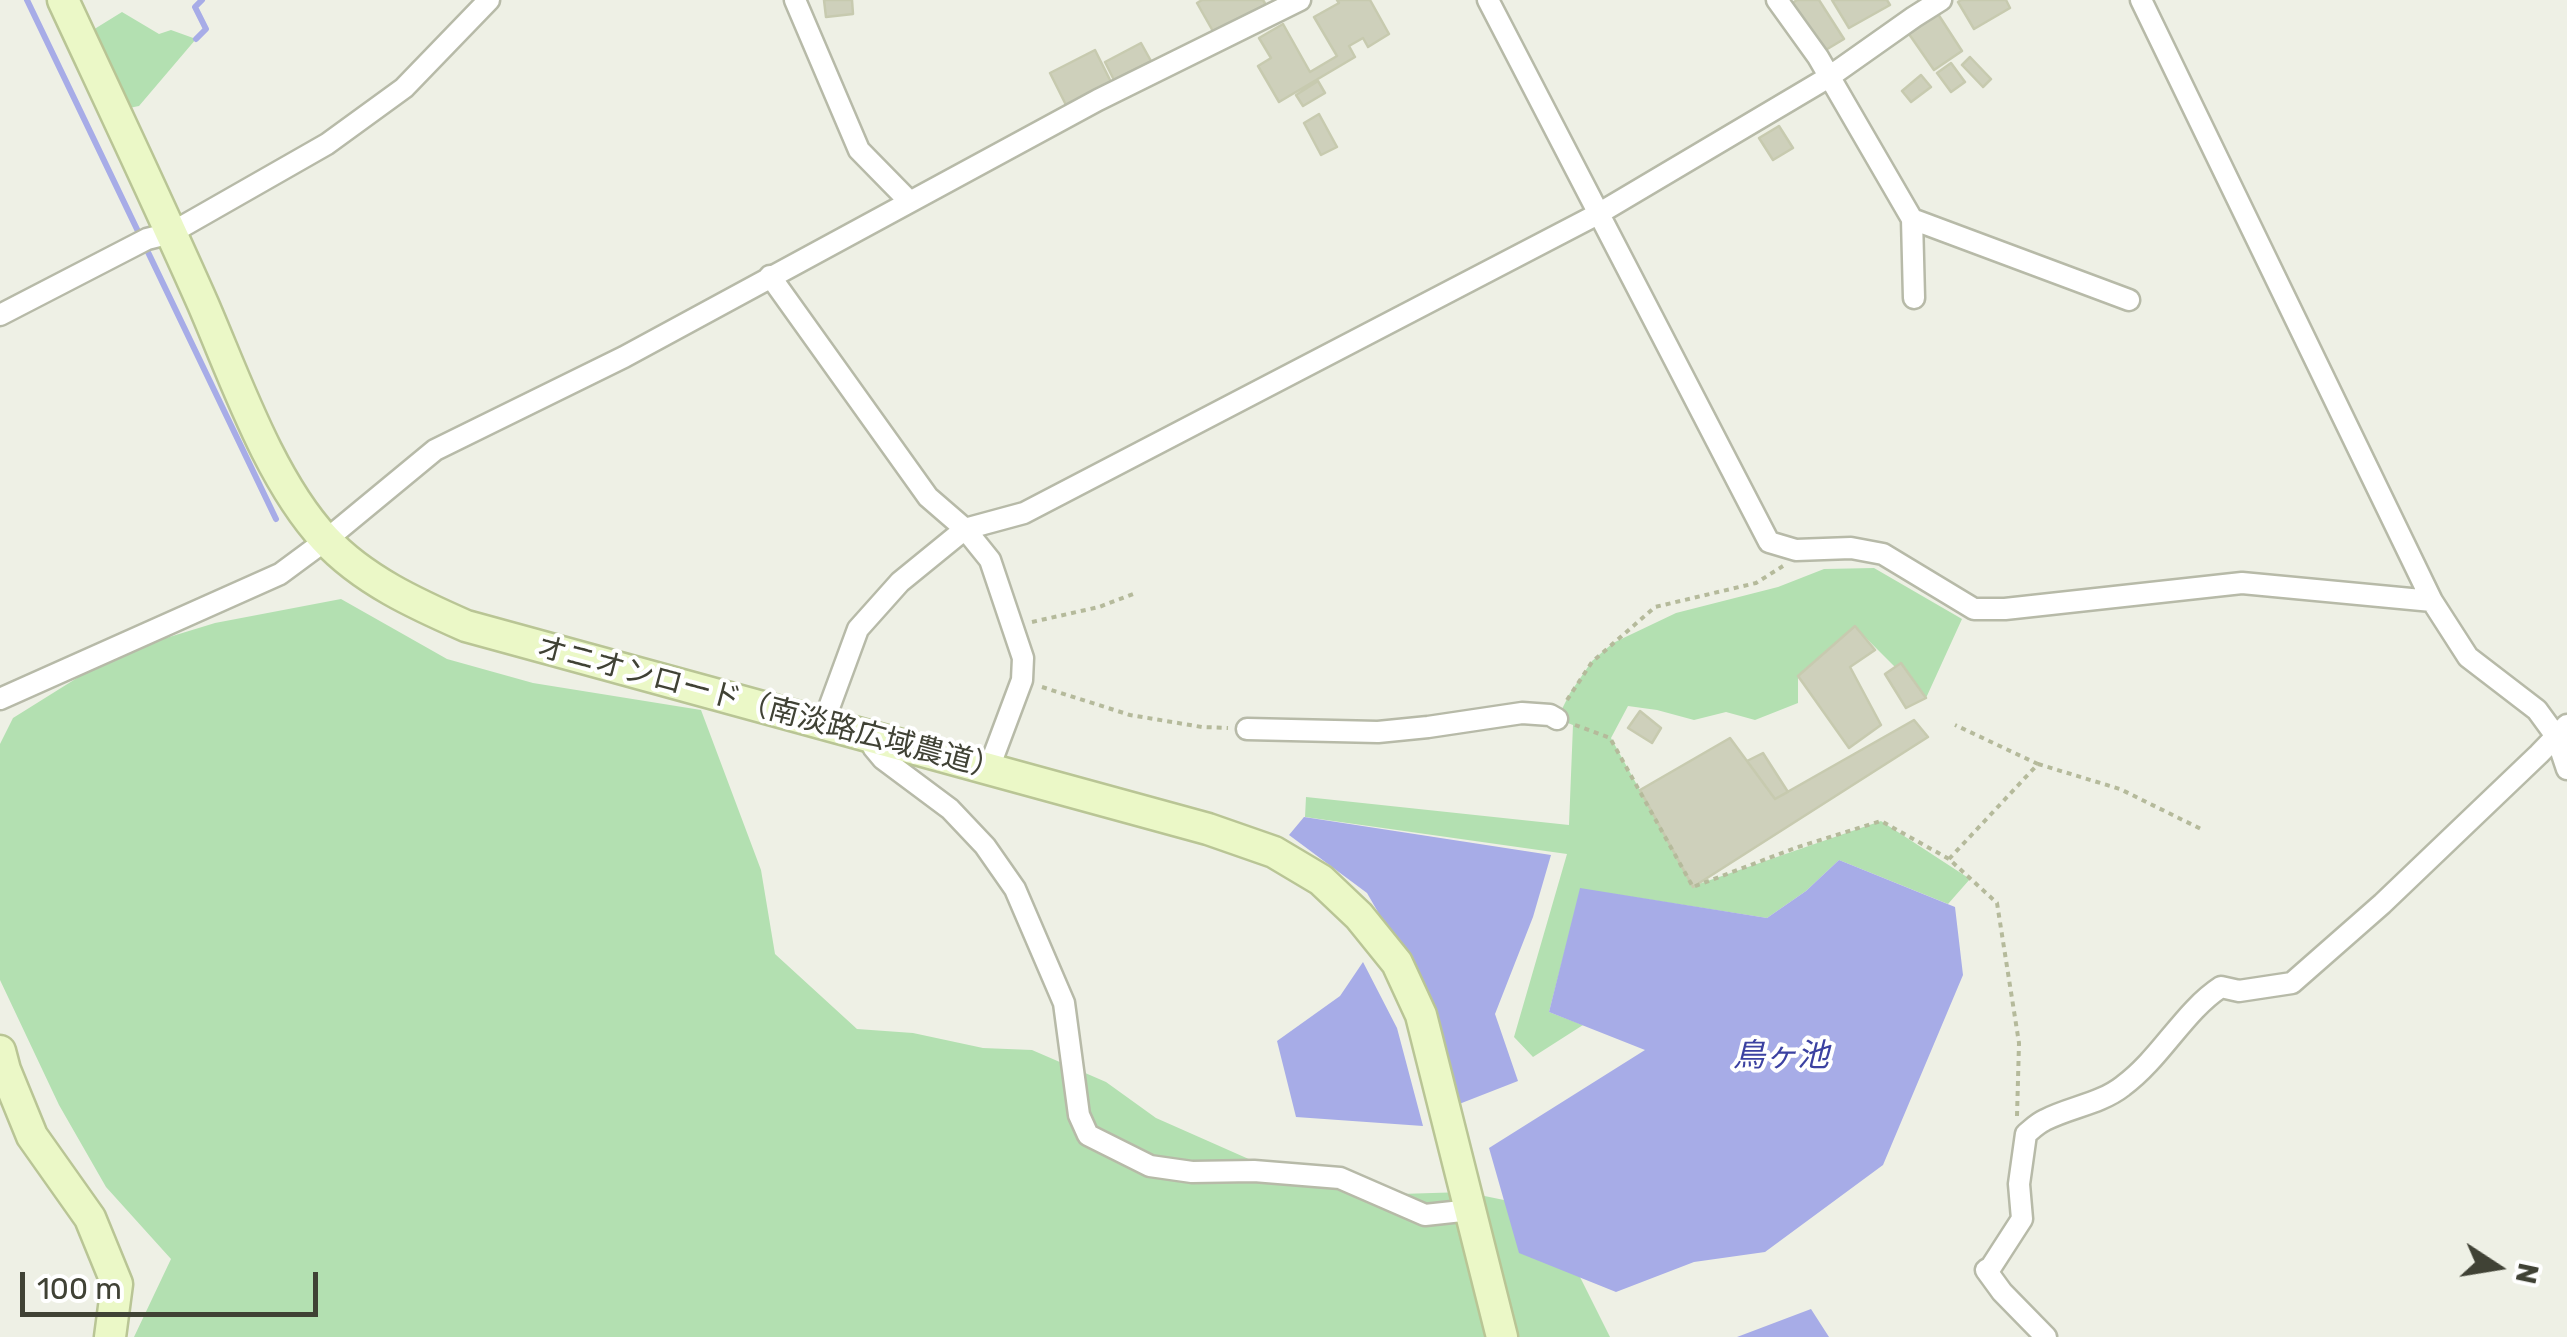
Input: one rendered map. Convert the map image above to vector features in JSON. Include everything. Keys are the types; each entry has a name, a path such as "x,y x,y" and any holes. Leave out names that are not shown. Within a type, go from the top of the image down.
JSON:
{"street":[{"name":"オニオンロード（南淡路広域農道）","path":"63,0 151,239 295,501 326,540 380,583 466,626 1208,830 1274,852 1321,880 1359,916 1396,963 1421,1015 1502,1337"},
{"path":"0,315 328,144 404,88 489,0"},
{"path":"795,0 859,150 909,201"},
{"path":"0,699 280,574 435,450 624,357 1098,100 1300,0"},
{"path":"1488,0 1769,542 1796,550 1850,548 1883,554 1974,608 2005,609 2242,583 2432,601"},
{"path":"1777,0 1830,78 1912,218 1914,298"},
{"path":"823,724 858,629 900,582 965,529 1024,513 1598,214 1830,78 1941,0"},
{"path":"2142,0 2432,601 2468,658 2562,730 2567,768"},
{"path":"1912,218 2129,300"},
{"path":"770,276 928,496 965,529 990,560 1023,658 1022,680 989,768"},
{"path":"1247,729 1378,732 1522,713 1558,719"},
{"path":"2046,1337 1986,1270 2022,1219 2020,1184 2026,1134 2043,1120 2120,1089 2149,1065 2208,996 2221,987 2239,991 2292,983 2382,904 2562,730"},
{"path":"874,737 873,747 883,759 950,809 985,846 1015,889 1064,1003 1079,1115 1088,1135 1150,1166 1192,1172 1254,1171 1340,1178 1425,1215 1471,1210"},
{"path":"0,1051 32,1136 90,1218 117,1284 110,1337"}],"path":[{"path":"1796,550 1783,566 1756,583 1655,606 1592,662 1570,693 1558,719 1610,738 1693,886 1880,821 1950,859 1998,903 2019,1043 2016,1114 2026,1134"},
{"path":"1012,627 1099,607 1133,594"},
{"path":"1022,680 1130,716 1247,729"},
{"path":"1955,724 2038,764 2120,789 2201,829"},
{"path":"1950,859 2038,764"}],"green space":[{"path":"122,12 159,34 171,30 196,39 139,106 124,109 88,33"},
{"path":"1874,568 1962,619 1926,698 1854,626 1798,676 1798,703 1755,720 1726,712 1694,720 1628,706 1611,738 1693,886 1881,821 1970,879 1948,904 1839,860 1806,891 1767,918 1581,889 1549,1012 1583,1025 1533,1057 1514,1037 1567,854 1305,817 1306,797 1569,825 1573,725 1557,719 1592,661 1613,643 1676,613 1778,587 1824,569"},
{"path":"341,599 447,659 533,683 701,710 761,870 775,954 857,1029 913,1033 983,1048 1032,1050 1106,1082 1156,1118 1260,1164 1400,1194 1465,1192 1504,1200 1578,1273 1610,1337 134,1337 171,1259 106,1187 59,1105 0,980 0,744 13,718 117,653 215,623"}],"water":[{"path":"1304,817 1551,855 1533,917 1495,1014 1518,1081 1454,1106 1435,1011 1367,893 1289,835"},
{"name":"鳥ヶ池","path":"1839,860 1955,907 1963,975 1883,1165 1765,1252 1694,1262 1616,1292 1519,1253 1489,1148 1645,1050 1549,1012 1580,888 1767,918 1806,891"},
{"path":"1363,962 1397,1028 1423,1126 1296,1117 1277,1041 1340,996"},
{"path":"1811,1309 1829,1337 1737,1337"}],"building":[{"path":"824,0 852,0 853,14 826,17"},
{"path":"1263,0 1266,5 1214,33 1197,3"},
{"path":"1337,0 1370,0 1389,34 1368,47 1363,38 1349,46 1355,57 1279,102 1258,66 1271,58 1259,38 1283,24 1310,72 1337,56 1314,17 1339,3"},
{"path":"1797,0 1819,0 1844,39 1819,54 1788,6"},
{"path":"1832,0 1887,0 1890,5 1849,28"},
{"path":"2006,0 2010,8 1974,29 1958,2"},
{"path":"1938,14 1962,51 1934,70 1909,34"},
{"path":"1141,43 1151,61 1114,80 1105,62"},
{"path":"1095,50 1112,84 1067,107 1050,73"},
{"path":"1970,57 1991,79 1983,87 1962,65"},
{"path":"1951,63 1965,82 1951,92 1937,73"},
{"path":"1921,75 1931,87 1911,102 1902,91"},
{"path":"1318,81 1325,93 1303,106 1296,95"},
{"path":"1319,114 1337,147 1321,155 1304,123"},
{"path":"1779,126 1793,148 1773,160 1759,138"},
{"path":"1855,626 1875,650 1850,667 1881,725 1849,748 1798,676"},
{"path":"1901,663 1926,698 1906,708 1885,674"},
{"path":"1640,711 1661,728 1652,743 1628,728"},
{"path":"1914,720 1928,737 1693,887 1640,790 1730,738 1775,799"},
{"path":"1763,753 1788,792 1775,799 1747,761"}],"waterway":[{"path":"27,0 276,519"},
{"path":"196,39 206,29 195,7 202,0"}]}
